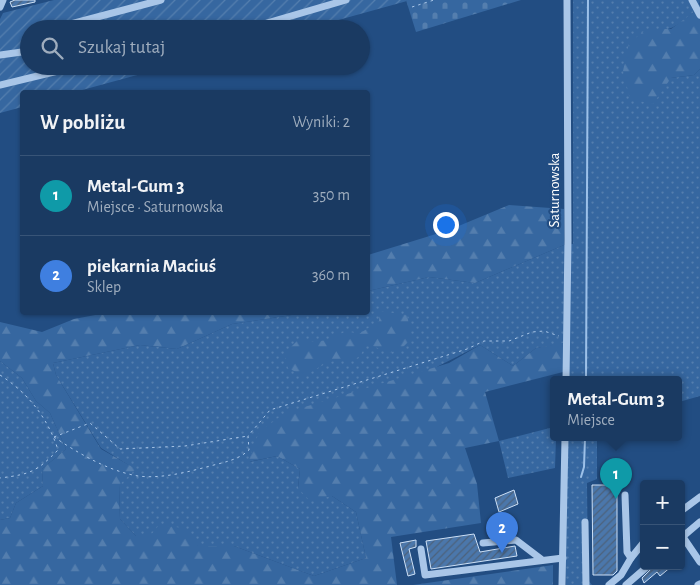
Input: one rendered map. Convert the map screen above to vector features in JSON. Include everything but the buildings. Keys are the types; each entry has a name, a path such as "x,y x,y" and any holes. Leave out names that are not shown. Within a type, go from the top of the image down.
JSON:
{"street":[{"path":"0,7 4,0"},
{"path":"86,20 161,0"},
{"path":"277,20 346,0"},
{"name":"Saturnowska","path":"566,376 567,0"},
{"path":"692,0 700,15"},
{"path":"0,55 20,52"},
{"path":"0,85 34,75"},
{"path":"562,585 565,441"},
{"path":"625,495 626,552 631,558"},
{"path":"685,508 700,497"},
{"path":"585,522 586,585"},
{"path":"685,535 700,522"},
{"path":"483,543 516,540 541,559"},
{"path":"685,542 699,558"},
{"path":"609,585 621,576 640,547"},
{"path":"421,549 425,575 541,559 562,558"},
{"path":"626,585 643,570"}],"path":[{"path":"412,7 434,0"},
{"path":"54,437 90,423 120,449 185,446 248,436 270,410 467,349 484,341 509,341 532,332 544,331 567,339"},
{"path":"0,375 19,387 43,416 54,437 58,450 38,470 24,475 0,478"},
{"path":"54,437 75,451 110,467 138,476 184,473 240,458 249,450 248,436"}],"green space":[{"path":"54,0 407,1 338,20 20,20 20,75 137,75 82,90 20,90 20,108 0,113 0,19 3,13"},
{"path":"406,0 521,0 416,32"},
{"path":"573,0 700,0 697,8 685,20 675,26 669,29 647,29 671,78 694,75 700,69 700,396 682,401 682,376 563,376 563,344 536,348 513,366 480,345 249,462 277,456 300,469 298,487 332,496 356,512 366,558 314,576 234,546 198,546 150,536 136,536 120,519 119,484 135,469 101,448 56,375 53,363 140,345 177,349 232,324 292,315 370,315 370,291 429,277 475,283 564,245 573,244"},
{"path":"700,4 700,69 694,75 671,78 653,104 630,99 623,71 629,43 647,29 671,29 694,12"},
{"path":"509,205 564,209 564,245 475,283 429,277 370,291 370,254 449,230"},
{"path":"380,311 407,315 412,338 402,348 389,353 366,343 360,356 357,358 333,361 304,376 288,368 285,359 288,350 299,339 311,342 323,341 346,331 359,334 379,321"},
{"path":"95,315 292,315 232,324 177,349 140,345 53,363 56,375 101,449 136,469 119,485 120,519 136,536 150,536 159,525 183,528 198,546 234,546 314,576 366,558 356,512 332,496 310,501 298,488 300,469 277,456 248,462 259,432 285,413 449,363 480,345 513,366 536,348 563,343 563,372 485,392 499,441 465,448 477,484 481,523 391,537 397,585 0,585 0,520 10,518 16,503 43,486 42,469 66,449 50,413 36,401 22,378 0,361 0,322 42,332 74,319"},
{"path":"0,361 22,378 36,401 50,413 66,449 42,469 43,486 16,503 10,518 0,520"},
{"path":"550,428 550,441 556,441 555,468 508,478 499,441"},
{"path":"564,441 597,441 597,479 587,483 588,580 592,585 566,585"},
{"path":"553,565 553,585 413,585"}],"waterway":[{"path":"586,376 588,0"},
{"path":"581,477 584,467 585,441"}],"place":[{"name":"Metal-Gum 3","path":"616,499"},
{"name":"piekarnia Maciuś","path":"502,553"}]}
